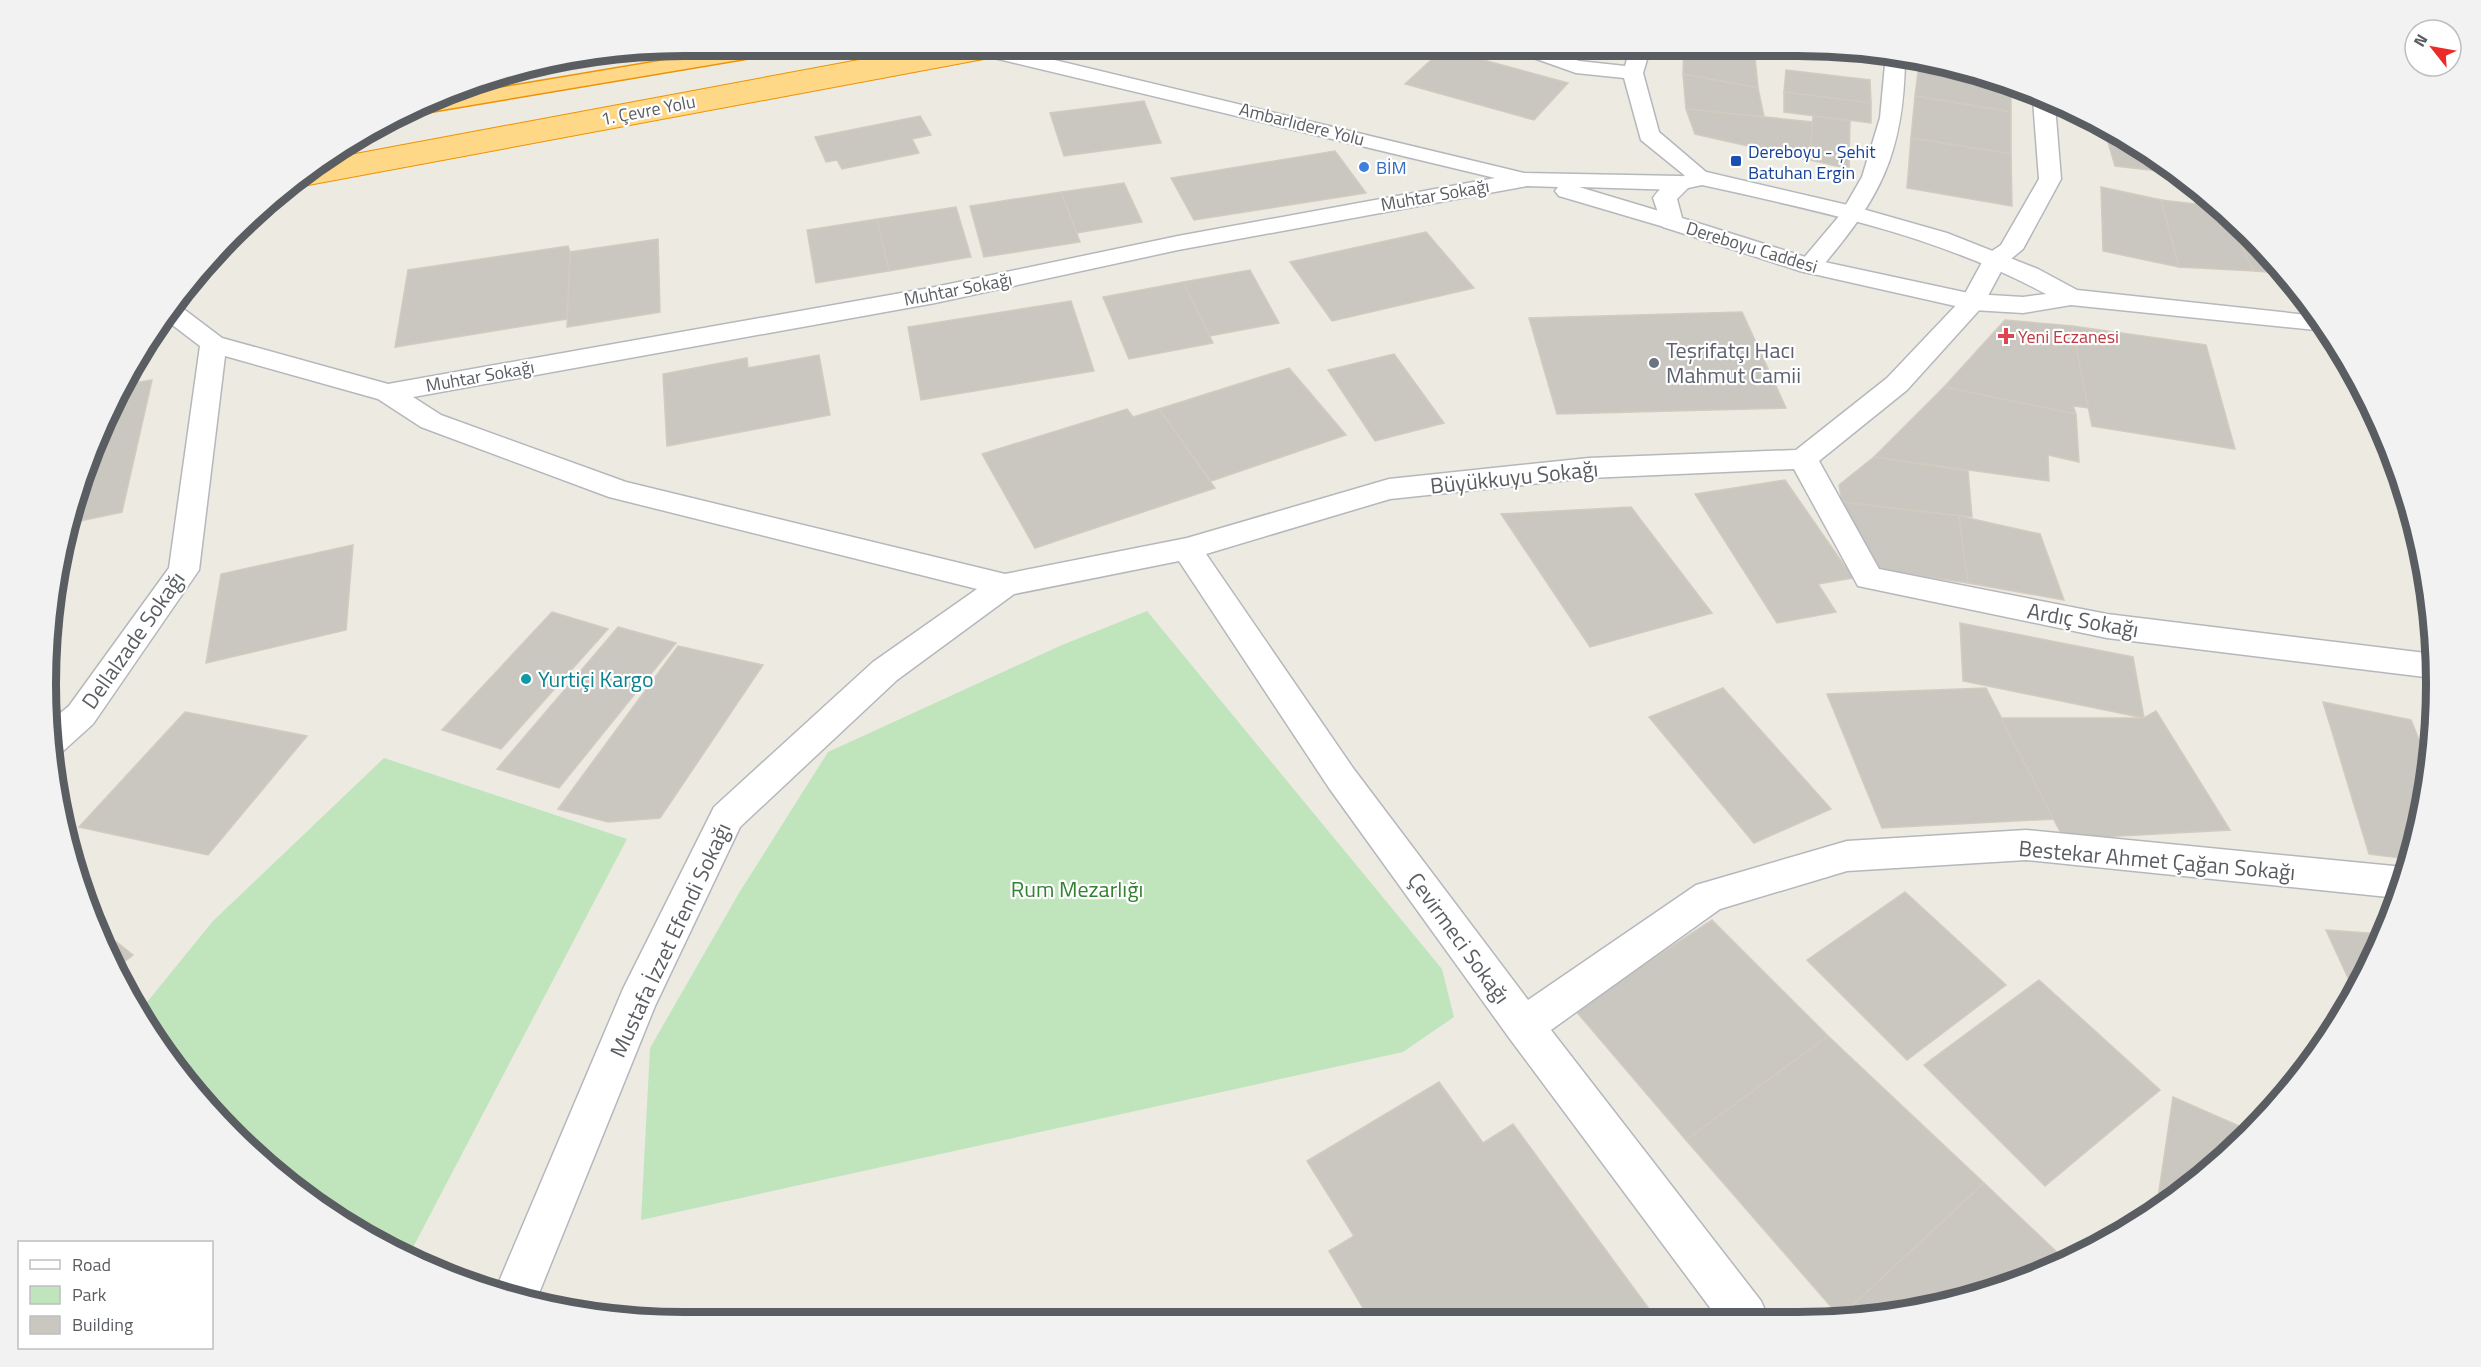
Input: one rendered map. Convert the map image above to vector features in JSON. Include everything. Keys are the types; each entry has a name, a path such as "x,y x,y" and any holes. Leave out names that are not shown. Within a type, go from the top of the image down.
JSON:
{"highway":[{"name":"1. Çevre Yolu","path":"440,104 733,55"},
{"name":"1. Çevre Yolu","path":"320,172 945,55"}],"street":[{"name":"Ambarlıdere Yolu","path":"1007,55 1527,178 1671,222"},
{"path":"1543,55 1576,67 1633,73"},
{"path":"1638,55 1633,73 1649,135 1691,180"},
{"path":"1809,266 1855,212 1886,149 1895,64"},
{"path":"1803,459 1897,384 1973,302 1995,260 2011,249 2050,179 2044,106"},
{"path":"1527,178 1691,180"},
{"name":"Muhtar Sokağı","path":"388,393 935,295 1178,243 1527,178"},
{"name":"Dereboyu Caddesi","path":"2071,297 2031,274 1855,212 1691,180 1665,198 1671,222 1809,266 1973,302 2023,305 2071,297 2311,323"},
{"path":"175,315 213,344 388,393 431,421 619,490 1005,585"},
{"name":"Dellalzade Sokağı","path":"58,735 81,715 184,570 213,344"},
{"name":"Büyükkuyu Sokağı","path":"1005,585 1187,549 1389,489 1589,468 1803,459"},
{"name":"Ardıç Sokağı","path":"1803,459 1869,578 2107,626 2425,665"},
{"name":"Çevirmeci Sokağı","path":"1187,549 1341,778 1524,1026 1740,1312"},
{"name":"Mustafa İzzet Efendi Sokağı","path":"518,1289 637,1002 727,817 885,671 1005,585"},
{"name":"Bestekar Ahmet Çağan Sokağı","path":"1524,1026 1709,896 1848,856 2026,845 2393,882"}],"green space":[{"name":"Rum Mezarlığı","path":"1147,611 1442,969 1454,1017 1403,1052 641,1220 650,1048 739,893 828,752 1062,645"},
{"path":"384,758 627,839 412,1250 335,1206 269,1156 211,1098 185,1066 144,1005 213,921"}],"building":[{"path":"1436,55 1465,55 1568,83 1534,120 1405,84"},
{"path":"1684,55 1755,55 1758,88 1683,74"},
{"path":"1919,68 1960,77 2011,93 2011,112 1915,96"},
{"path":"1786,70 1870,80 1871,103 1784,92"},
{"path":"1683,74 1758,88 1764,117 1686,109"},
{"path":"1784,92 1871,103 1871,123 1784,112"},
{"path":"1915,96 2011,112 2011,154 1911,138"},
{"path":"1144,101 1161,143 1064,156 1050,113"},
{"path":"1686,109 1813,122 1810,160 1695,134"},
{"path":"920,116 931,135 912,139 919,153 842,169 837,160 826,162 815,137"},
{"path":"1813,116 1850,121 1849,169 1810,160"},
{"path":"2107,137 2160,171 2115,166"},
{"path":"1911,138 2011,154 2012,206 1907,188"},
{"path":"1335,151 1366,193 1194,220 1171,178"},
{"path":"1124,183 1142,222 1077,233 1061,192"},
{"path":"2101,187 2161,200 2179,267 2103,251"},
{"path":"1061,192 1080,242 984,257 970,206"},
{"path":"2161,200 2205,205 2233,231 2254,271 2179,267"},
{"path":"956,207 971,257 889,271 877,219"},
{"path":"877,219 889,271 816,283 807,230"},
{"path":"2233,231 2273,272 2254,271"},
{"path":"1426,232 1474,288 1332,321 1290,262"},
{"path":"658,239 660,312 567,327 570,252"},
{"path":"568,246 570,252 567,319 395,347 408,270"},
{"path":"1250,270 1279,323 1210,336 1183,282"},
{"path":"1183,282 1213,343 1129,359 1103,297"},
{"path":"1071,301 1094,371 921,400 908,327"},
{"name":"Teşrifatçı Hacı Mahmut Camii","path":"1742,312 1786,408 1557,414 1529,318"},
{"path":"2005,320 2072,326 2089,408 2073,406 2076,414 1944,387"},
{"path":"2072,326 2206,345 2235,449 2092,426"},
{"path":"1394,354 1444,423 1375,441 1328,370"},
{"path":"819,355 830,415 667,446 663,374 747,358 748,368"},
{"path":"1289,368 1346,435 1211,481 1159,409"},
{"path":"152,380 122,512 77,522 103,443 132,383"},
{"path":"1944,387 2076,414 2079,462 2048,455 2049,481 1874,457"},
{"path":"1127,409 1133,417 1159,409 1215,488 1035,548 982,454"},
{"path":"1874,457 1968,471 1972,517 1842,502 1839,485"},
{"path":"1785,480 1853,578 1818,584 1836,612 1777,623 1695,494"},
{"path":"1842,502 1959,516 1968,583 1877,569"},
{"path":"1631,507 1712,613 1590,647 1501,514"},
{"path":"1959,516 2040,534 2064,600 1968,583"},
{"path":"353,545 346,630 206,663 221,574"},
{"name":"Yurtiçi Kargo","path":"552,612 608,629 501,749 442,730"},
{"path":"1960,623 2133,657 2144,718 1963,681"},
{"path":"618,627 676,643 559,788 497,769"},
{"path":"678,646 763,665 660,818 608,822 558,809"},
{"path":"1723,688 1831,809 1754,843 1649,717"},
{"path":"1986,688 2054,819 1882,828 1827,694"},
{"path":"2323,702 2411,720 2422,747 2413,806 2400,858 2369,854"},
{"path":"2156,711 2230,830 2064,839 2001,718 2144,718"},
{"path":"185,712 307,736 208,855 79,827"},
{"path":"1905,892 2006,985 1907,1060 1807,960"},
{"path":"1712,920 1828,1036 1686,1140 1575,1010"},
{"path":"2326,930 2374,933 2350,982"},
{"path":"108,936 133,955 122,964"},
{"path":"2039,980 2160,1090 2045,1186 1924,1065"},
{"path":"1828,1036 1984,1183 1849,1309 1834,1310 1686,1140"},
{"path":"1439,1082 1483,1143 1513,1124 1651,1312 1365,1312 1329,1251 1354,1236 1307,1161"},
{"path":"2173,1097 2242,1128 2212,1156 2158,1198"},
{"path":"1984,1183 2059,1254 2038,1264 1960,1290 1920,1299 1849,1309"}],"place":[{"name":"Dereboyu - Şehit Batuhan Ergin","path":"1736,161"},
{"name":"BİM","path":"1364,167"},
{"name":"Yeni Eczanesi","path":"2006,336"},
{"name":"Teşrifatçı Hacı Mahmut Camii","path":"1654,363"},
{"name":"Yurtiçi Kargo","path":"526,679"}]}
